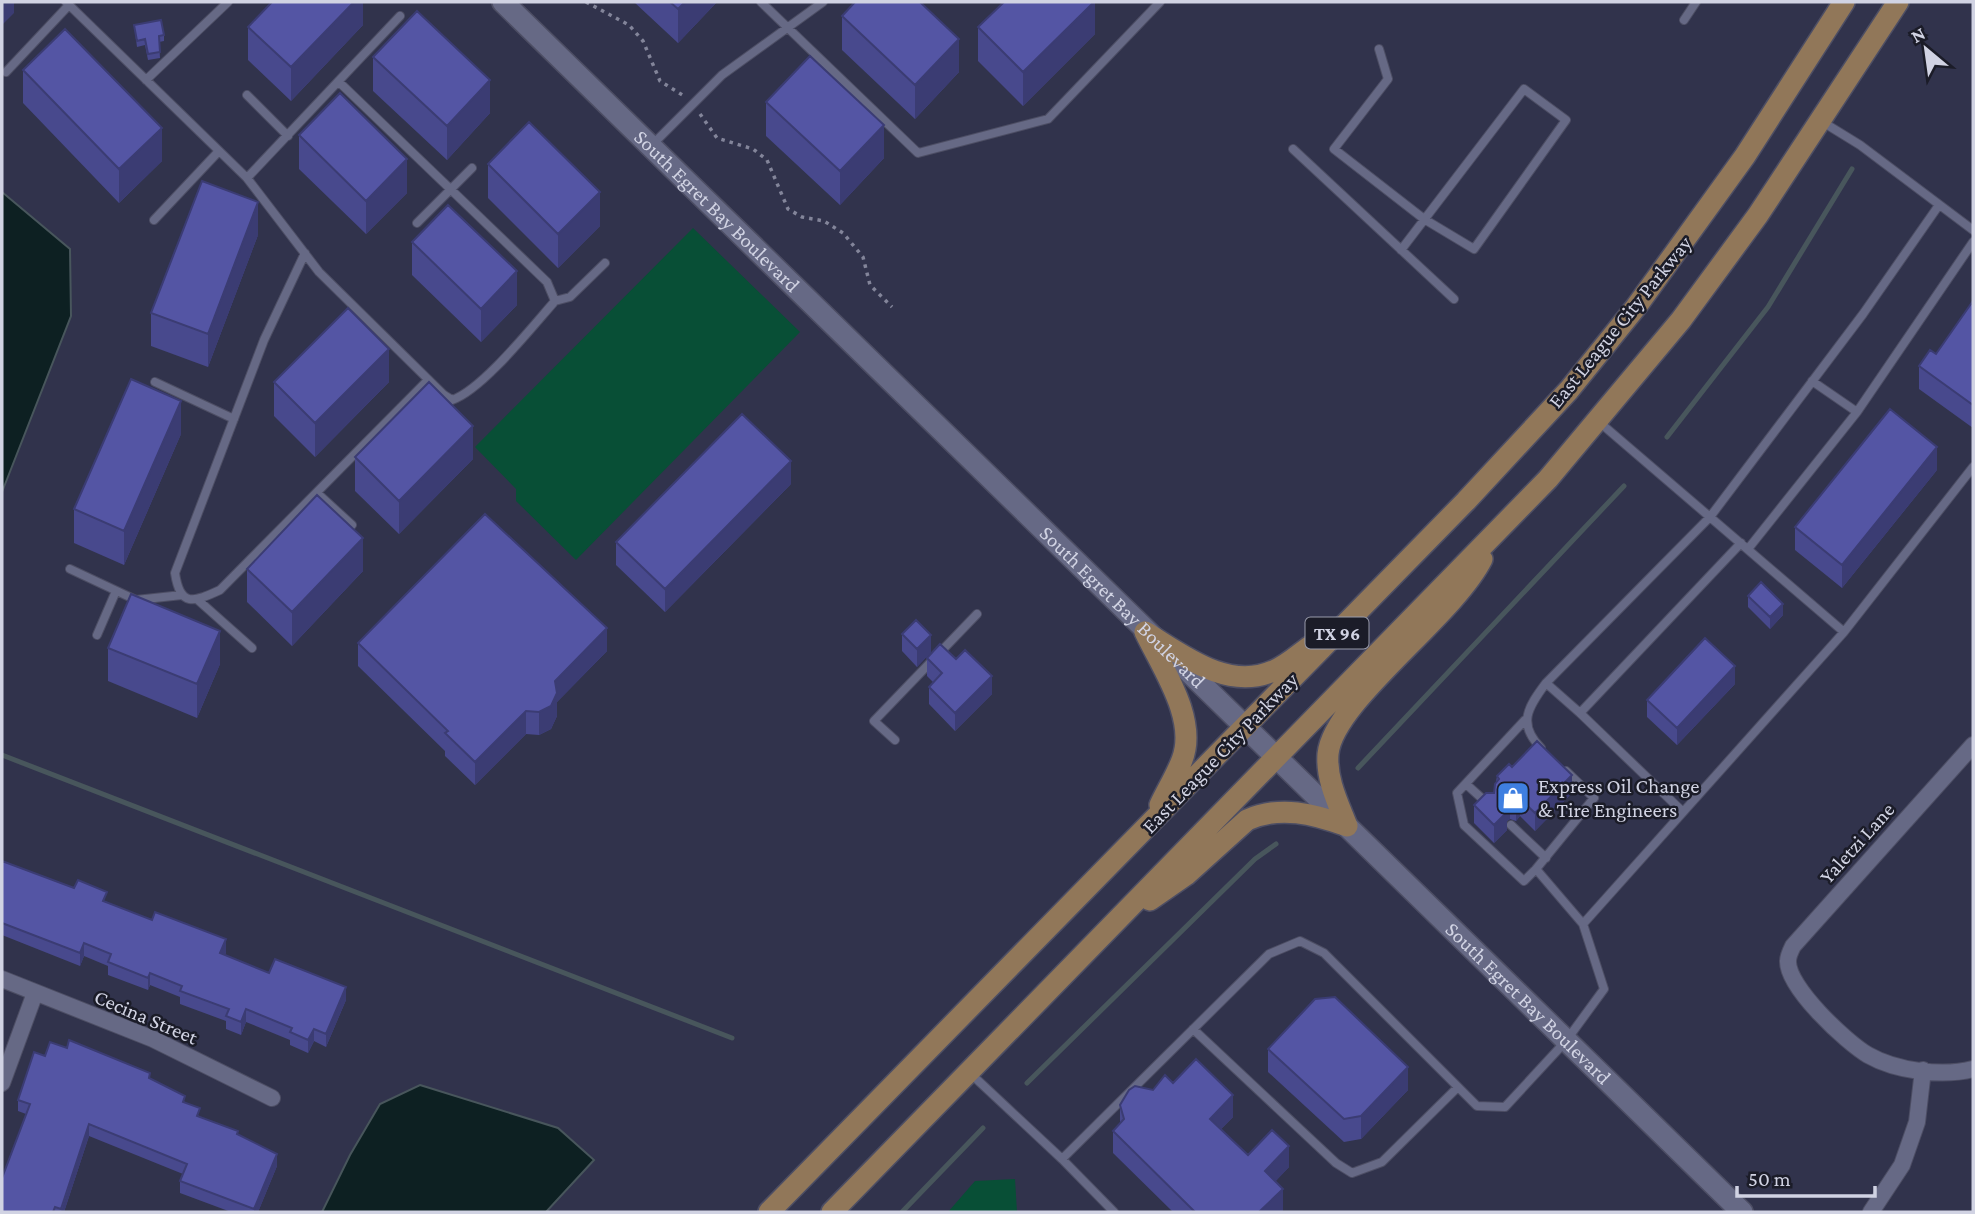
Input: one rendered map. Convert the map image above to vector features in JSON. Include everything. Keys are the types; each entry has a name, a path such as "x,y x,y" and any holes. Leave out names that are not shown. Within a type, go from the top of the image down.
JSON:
{"main road":[{"name":"South Egret Bay Boulevard","path":"503,2 1273,758 1742,1212"},
{"name":"East League City Parkway","path":"769,1212 1466,501 1603,350 1745,156 1844,2"},
{"name":"East League City Parkway","path":"832,1212 1114,926 1273,758 1494,536 1598,421 1681,320 1758,215 1898,2"},
{"path":"1346,826 1328,768 1329,744 1340,720 1472,579 1494,536"},
{"path":"1145,632 1206,669 1252,677 1277,670 1359,611"},
{"path":"1145,632 1184,719 1186,741 1183,759 1151,823"},
{"path":"1114,926 1186,875 1247,820 1258,815 1290,812 1320,817 1346,826"}],"street":[{"name":"Yaletzi Lane","path":"1923,1070 1868,1055 1817,1010 1792,976 1788,961 1793,946 1973,745"},
{"name":"Cecina Street","path":"2,979 153,1039 272,1098"},
{"path":"2,1083 35,993"},
{"path":"1871,1212 1902,1165 1917,1122 1923,1070 1973,1069"}],"lane":[{"path":"146,80 228,2"},
{"path":"761,2 918,153 1048,119 1160,2"},
{"path":"651,146 722,75 823,2"},
{"path":"1684,20 1696,2"},
{"path":"6,72 67,3 247,178 319,272 428,380 452,400 461,397 476,385 555,302 570,298 605,263"},
{"path":"247,178 400,16"},
{"path":"1379,49 1388,79 1334,149 1424,219 1474,249 1566,120 1524,89 1424,219 1401,250"},
{"path":"339,82 547,282 555,302"},
{"path":"247,95 288,136"},
{"path":"1821,121 1860,145 1973,230"},
{"path":"1293,149 1454,299"},
{"path":"154,220 219,151"},
{"path":"417,223 472,168"},
{"path":"1558,764 1594,798 1524,881 1464,825 1457,793 1525,720 1531,704 1546,683 1710,517 1939,205"},
{"path":"1748,549 1857,412 1973,242"},
{"path":"182,595 175,573 264,340 305,253"},
{"path":"70,569 136,600 182,595 190,600 198,600 220,590 428,380"},
{"path":"1812,381 1857,412"},
{"path":"155,382 234,419"},
{"path":"1598,421 1844,632"},
{"path":"1583,925 1844,632 1973,467"},
{"path":"317,493 352,525"},
{"path":"1580,713 1741,543"},
{"path":"97,635 116,591"},
{"path":"198,600 252,648"},
{"path":"895,740 874,720 977,614"},
{"path":"1546,683 1683,812"},
{"path":"1525,720 1531,738 1549,755"},
{"path":"1466,783 1490,806"},
{"path":"1511,825 1546,858"},
{"path":"1062,1159 1269,954 1300,941 1324,953 1477,1106 1505,1107 1566,1041 1604,989 1583,925 1536,869"},
{"path":"1193,1030 1336,1163 1352,1173 1382,1162 1458,1087"},
{"path":"970,1073 1115,1212"}],"path":[{"path":"586,2 629,25 643,41 660,81 686,97"},
{"path":"699,113 717,138 753,149 768,160 788,209 802,217 824,221 843,233 863,257 870,285 892,307"}],"green space":[{"path":"693,228 800,332 576,560 516,501 516,489 475,447"},
{"path":"1015,1179 1017,1212 948,1212 975,1181"}],"shaded area":[{"path":"2,192 70,249 71,316 2,492"},
{"path":"420,1085 558,1128 594,1160 546,1212 322,1212 350,1155 380,1104"}],"building":[{"path":"272,2 354,2 291,67 248,27"},
{"path":"670,2 685,2 678,9"},
{"path":"855,2 920,2 959,39 915,85 842,16"},
{"path":"1004,2 1094,2 1023,72 978,27"},
{"path":"417,11 490,80 447,126 373,57"},
{"path":"161,20 164,35 159,36 160,52 148,54 145,39 137,41 134,25"},
{"path":"65,29 162,128 119,169 23,70"},
{"path":"810,56 884,125 840,171 766,102"},
{"path":"340,93 407,159 366,201 299,135"},
{"path":"529,122 600,192 558,234 488,164"},
{"path":"202,181 258,202 208,334 151,313"},
{"path":"448,205 517,271 481,309 412,242"},
{"path":"1973,301 1973,405 1919,366 1930,350 1936,354"},
{"path":"348,308 389,349 315,423 274,382"},
{"path":"131,379 181,401 124,531 74,509"},
{"path":"429,382 473,426 399,501 355,457"},
{"path":"1890,409 1937,447 1842,565 1795,527"},
{"path":"742,414 791,461 665,589 616,542"},
{"path":"317,495 363,538 292,612 247,569"},
{"path":"485,514 607,628 555,681 557,693 551,706 539,712 526,711 475,762 445,733 448,731 358,643"},
{"path":"1761,582 1783,604 1770,617 1748,596"},
{"path":"131,594 220,631 197,684 108,648"},
{"path":"916,620 931,635 917,649 902,634"},
{"path":"1705,638 1735,666 1677,728 1647,700"},
{"path":"940,644 956,659 965,650 992,676 955,713 929,687 942,673 927,658"},
{"path":"1537,741 1572,775 1535,813 1520,799 1516,803 1510,801 1505,805 1507,812 1494,825 1474,805 1486,793 1494,793 1499,779 1497,776 1509,764 1512,767"},
{"path":"2,861 74,888 78,880 107,892 103,901 152,920 155,912 226,939 220,953 269,973 275,959 346,987 326,1034 314,1029 308,1040 290,1032 292,1028 246,1009 241,1022 226,1016 229,1009 180,991 182,986 150,973 148,978 108,962 111,954 84,943 80,953 2,923"},
{"path":"1335,997 1408,1067 1361,1116 1344,1119 1268,1049 1315,999"},
{"path":"69,1040 150,1073 149,1078 185,1096 183,1102 200,1108 197,1116 238,1131 237,1134 277,1154 254,1209 180,1181 187,1164 89,1124 61,1209 55,1207 53,1212 2,1212 2,1178 30,1104 18,1100 34,1052 45,1056 50,1042 67,1048"},
{"path":"1196,1059 1233,1095 1210,1119 1248,1155 1272,1130 1289,1146 1265,1171 1283,1189 1259,1212 1195,1212 1113,1131 1124,1119 1120,1105 1129,1090 1135,1086 1153,1090 1165,1075 1173,1083"}],"waterway":[{"path":"1667,437 1768,307 1852,169"},
{"path":"1358,768 1624,486"},
{"path":"2,755 732,1038"},
{"path":"1027,1083 1255,859 1276,844"},
{"path":"902,1212 983,1128"}],"place":[{"name":"Express Oil Change & Tire Engineers","path":"1513,798"}]}
